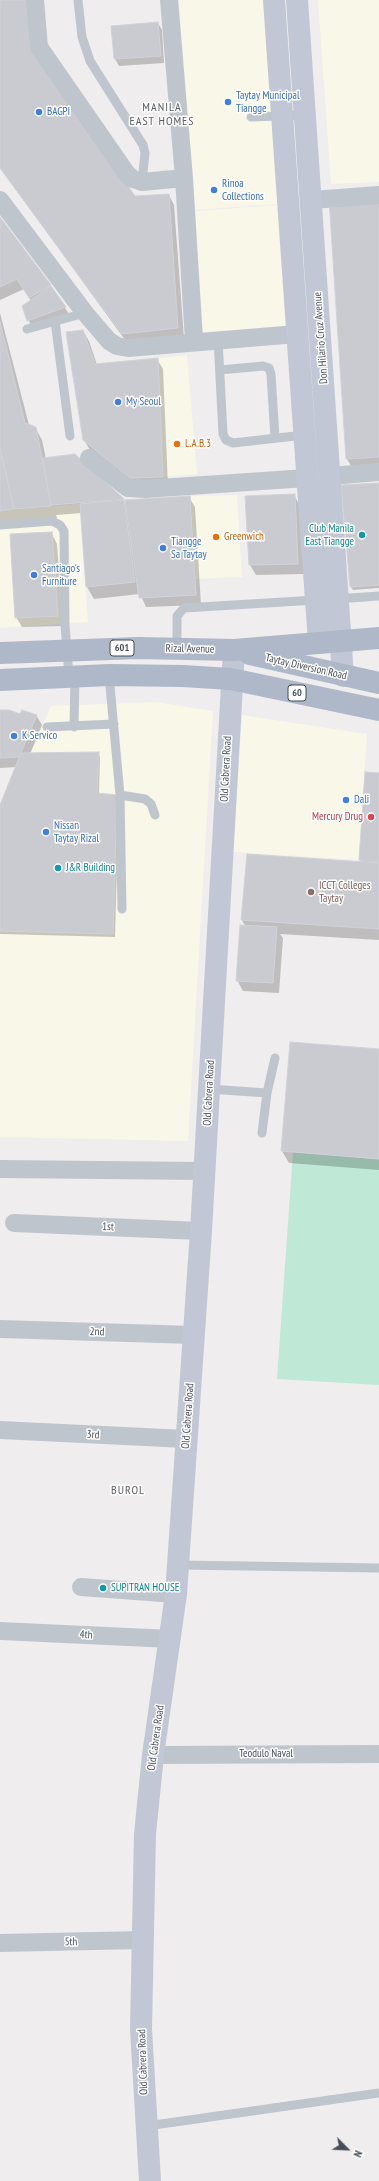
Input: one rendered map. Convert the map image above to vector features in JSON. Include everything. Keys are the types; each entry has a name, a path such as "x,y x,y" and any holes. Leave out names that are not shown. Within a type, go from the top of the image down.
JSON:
{"main road":[{"name":"Rizal Avenue","path":"0,653 177,648 234,650 379,638"},
{"name":"Taytay Diversion Road","path":"234,650 379,684"},
{"path":"183,676 207,659 234,650"},
{"path":"0,680 110,675 183,676 231,679"},
{"name":"60","path":"231,679 379,710"}],"street":[{"path":"35,0 39,47 127,174 133,179 142,182 184,178"},
{"path":"169,0 184,178 194,341"},
{"path":"274,0 319,643"},
{"name":"Don Hilario Cruz Avenue","path":"297,0 312,200 343,676"},
{"path":"312,200 379,195"},
{"path":"0,200 85,313 109,342 117,346 128,348 218,339 297,334"},
{"path":"89,458 128,488 145,489 307,478"},
{"path":"330,476 379,472"},
{"name":"Old Cabrera Road","path":"150,2181 145,2126 141,2029 145,1834 153,1755 171,1638 176,1594 201,1231 231,679 234,650"},
{"path":"0,1170 204,1171"},
{"name":"1st","path":"14,1223 201,1231"},
{"name":"2nd","path":"0,1329 193,1335"},
{"name":"3rd","path":"0,1430 186,1439"},
{"path":"81,1588 176,1594"},
{"name":"4th","path":"0,1630 171,1638"},
{"name":"Teodulo Naval","path":"153,1755 379,1754"},
{"name":"5th","path":"0,1943 142,1940"}],"lane":[{"path":"78,0 82,37 90,61 144,145 145,153 142,182"},
{"path":"251,117 305,115"},
{"path":"27,329 85,313"},
{"path":"55,321 70,436"},
{"path":"218,339 223,434 226,440 233,443 304,435"},
{"path":"220,370 263,366 269,368 271,374 275,438"},
{"path":"0,525 52,521 60,525 64,531 68,650 72,676 74,726"},
{"path":"177,648 177,616 184,608 379,596"},
{"path":"110,675 120,795 122,909"},
{"path":"47,727 114,724"},
{"path":"120,795 145,799 151,804 155,815"},
{"path":"262,1133 267,1093 275,1058"},
{"path":"209,1089 267,1093"},
{"path":"178,1565 379,1568"},
{"path":"145,2126 379,2093"}],"shaded area":[{"name":"Taytay Municipal Tiangge","path":"179,0 263,0 278,204 194,210"},
{"path":"318,0 379,0 379,182 331,184"},
{"path":"278,205 287,326 203,332 195,211"},
{"name":"L.A.B.3","path":"187,355 197,474 163,477 153,359"},
{"name":"Greenwich","path":"237,495 242,577 196,579 191,496"},
{"path":"79,504 88,622 0,628 0,511"},
{"path":"156,702 213,711 188,1141 0,1137 0,823 51,706"},
{"path":"242,715 367,734 359,860 233,852"}],"green space":[{"path":"293,1152 379,1159 379,1385 277,1379"}],"building":[{"name":"BAGPI","path":"0,0 30,0 39,56 135,196 169,194 178,328 122,334 0,168"},
{"path":"158,22 161,56 114,59 111,26"},
{"path":"379,197 379,457 346,459 329,199"},
{"path":"0,217 51,285 29,298 17,279 0,287"},
{"path":"51,286 66,307 27,321 22,306"},
{"path":"0,322 25,423 36,427 51,506 14,509 0,448"},
{"name":"My Seoul","path":"83,330 95,364 158,358 163,477 130,478 83,440 66,332"},
{"path":"0,448 14,509 0,511"},
{"path":"75,454 124,499 51,505 43,458"},
{"name":"Club Manila East Tiangge","path":"379,483 379,585 350,587 341,485"},
{"path":"295,494 298,564 249,565 245,496"},
{"name":"Tiangge Sa Taytay","path":"190,496 196,595 139,598 125,500"},
{"path":"124,500 135,582 86,587 80,504"},
{"name":"Santiago's Furniture","path":"52,532 58,616 15,618 10,534"},
{"name":"K Servico","path":"0,710 9,710 20,714 22,710 37,715 19,757 0,758"},
{"name":"J&R Building","path":"99,752 97,793 117,795 113,934 0,931 0,805 21,753"},
{"name":"Mercury Drug","path":"365,772 379,773 379,862 359,860"},
{"name":"ICCT Colleges Taytay","path":"247,854 379,863 379,929 241,920"},
{"path":"240,925 277,927 273,983 236,981"},
{"path":"290,1042 379,1049 379,1159 281,1151"}],"place":[{"name":"Taytay Municipal Tiangge","path":"228,102"},
{"name":"BAGPI","path":"39,112"},
{"name":"Rinoa Collections","path":"214,190"},
{"name":"My Seoul","path":"118,402"},
{"name":"L.A.B.3","path":"177,444"},
{"name":"Club Manila East Tiangge","path":"362,535"},
{"name":"Greenwich","path":"216,537"},
{"name":"Tiangge Sa Taytay","path":"163,548"},
{"name":"Santiago's Furniture","path":"34,575"},
{"name":"K Servico","path":"14,736"},
{"name":"Dali","path":"346,800"},
{"name":"Mercury Drug","path":"371,817"},
{"name":"Nissan Taytay Rizal","path":"46,832"},
{"name":"J&R Building","path":"58,868"},
{"name":"ICCT Colleges Taytay","path":"311,892"},
{"name":"SUPITRAN HOUSE","path":"103,1588"}],"district":[{"name":"MANILA EAST HOMES","path":"162,115"},
{"name":"BUROL","path":"128,1491"}]}
